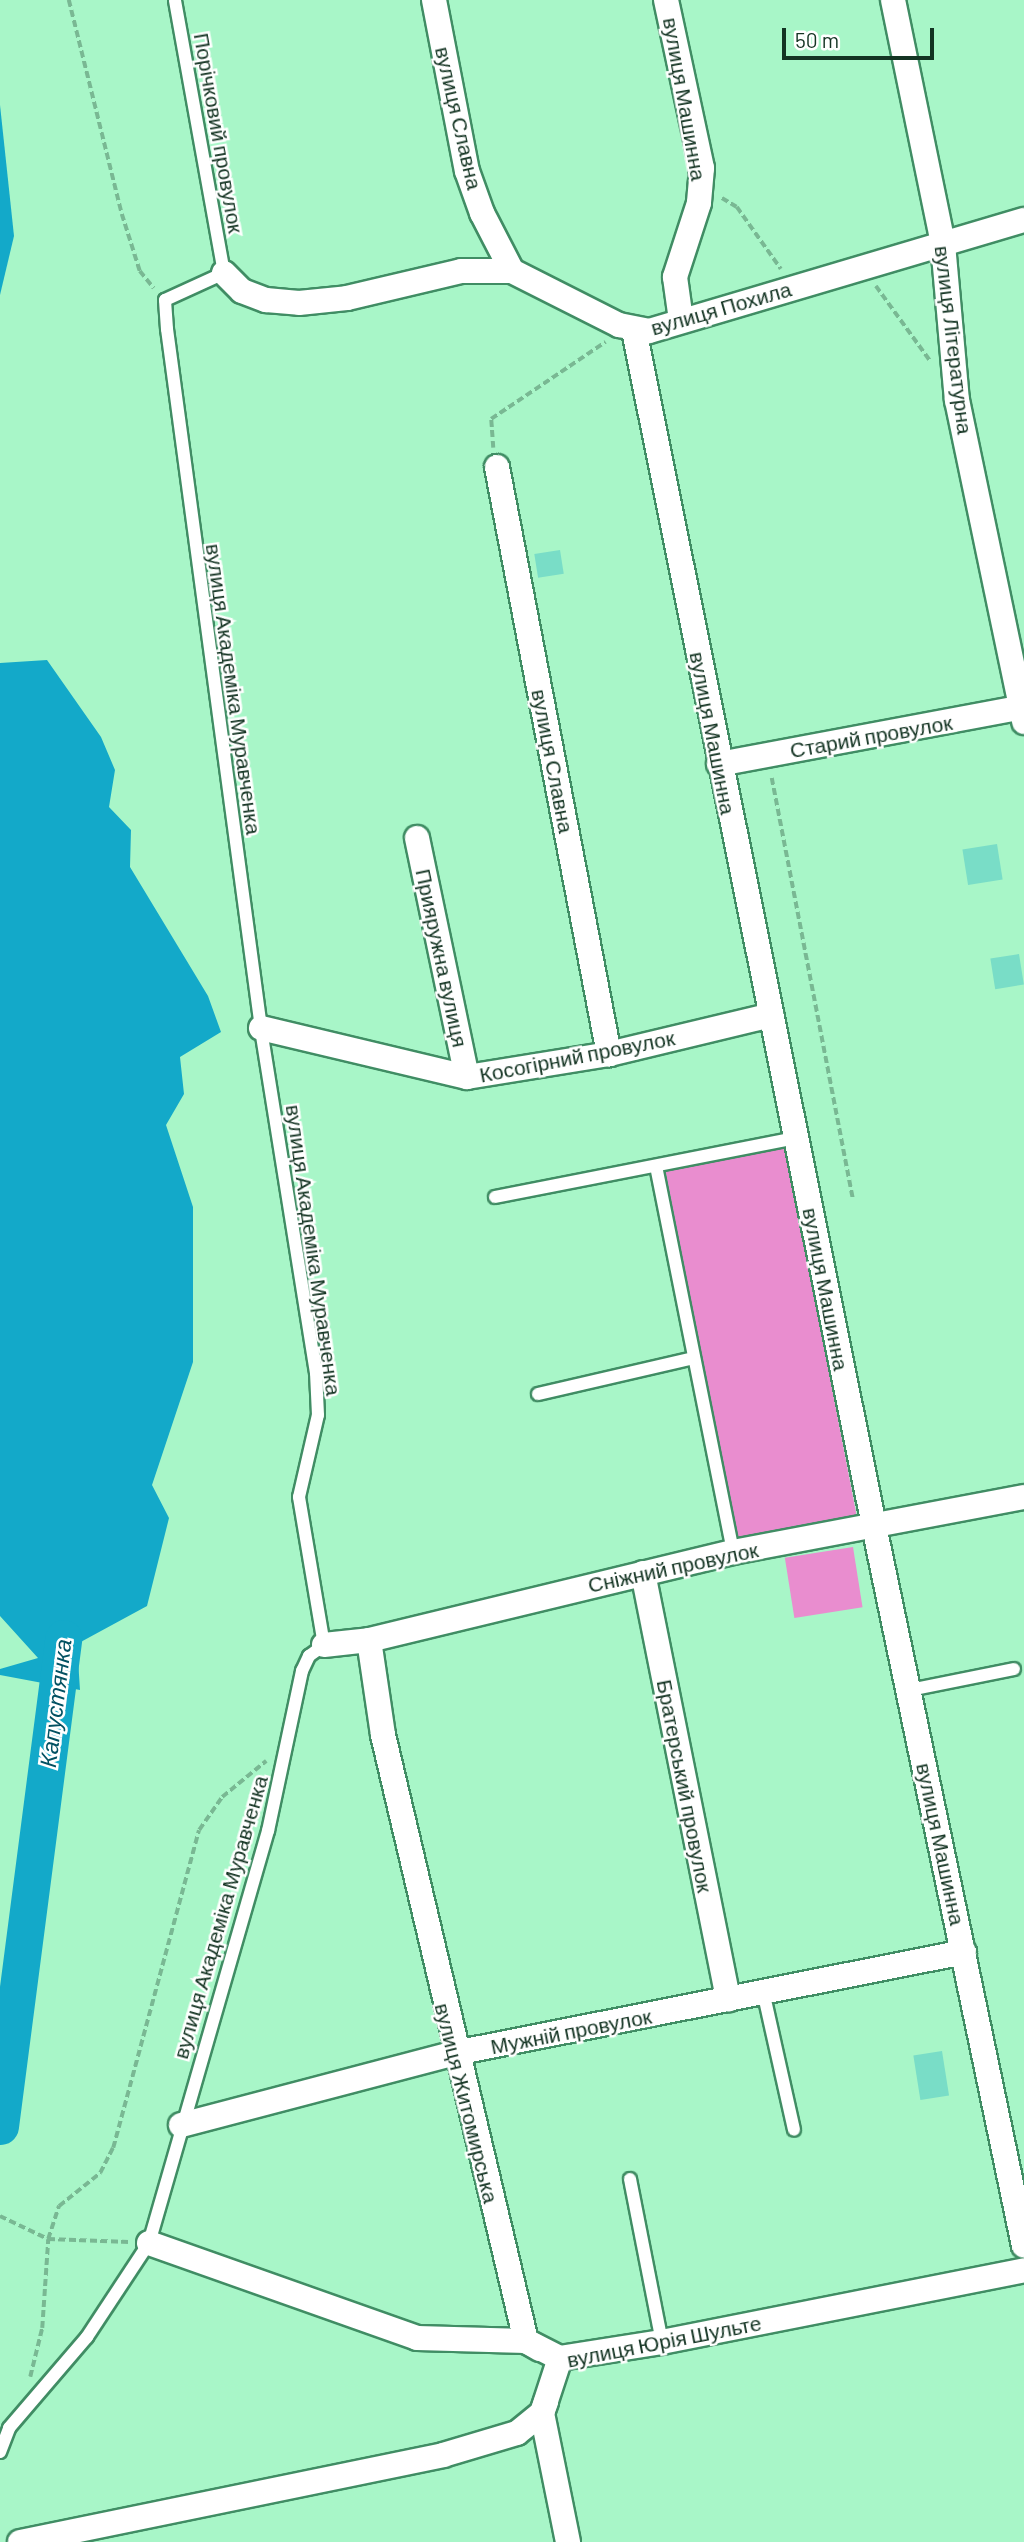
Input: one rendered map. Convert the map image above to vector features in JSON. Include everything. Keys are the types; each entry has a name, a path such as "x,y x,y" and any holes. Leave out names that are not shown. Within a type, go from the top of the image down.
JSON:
{"street":[{"name":"вулиця Славна","path":"434,0 467,171 482,214 512,271"},
{"name":"вулиця Машинна","path":"666,0 702,186 675,277 681,320"},
{"name":"вулиця Літературна","path":"893,0 943,244 957,400 1023,712"},
{"name":"вулиця Похила","path":"225,273 242,291 266,300 299,303 347,298 461,271 512,271 634,330 649,331 1024,220"},
{"name":"вулиця Машинна","path":"634,330 874,1526 1024,2246"},
{"name":"вулиця Славна","path":"496,467 609,1054"},
{"name":"Старий провулок","path":"719,764 1023,712"},
{"name":"Прияружна вулиця","path":"417,838 467,1077"},
{"name":"Косогірний провулок","path":"261,1028 467,1077 609,1054 771,1015"},
{"name":"Сніжний провулок","path":"324,1645 369,1640 733,1552 1024,1497"},
{"name":"Братерський провулок","path":"643,1573 728,2000"},
{"name":"вулиця Житомирська","path":"369,1640 383,1735 455,2053 526,2342"},
{"name":"Мужній провулок","path":"181,2125 455,2053 964,1952"},
{"path":"149,2243 417,2338 526,2342 560,2358"},
{"name":"вулиця Юрія Шульте","path":"542,2413 560,2358 662,2342 1024,2270"},
{"path":"20,2542 443,2455 516,2433 542,2413 568,2542"}],"lane":[{"name":"Порічковий провулок","path":"176,0 225,273"},
{"path":"164,300 225,273"},
{"name":"вулиця Академіка Муравченка","path":"0,2452 9,2428 87,2336 149,2243 268,1831 302,1671 309,1656 324,1645 299,1497 318,1415 316,1373 261,1028 164,300"},
{"path":"495,1197 796,1138"},
{"path":"656,1166 733,1552"},
{"path":"538,1394 694,1358"},
{"path":"909,1690 1014,1669"},
{"path":"763,1991 794,2130"},
{"path":"630,2179 662,2342"}],"path":[{"path":"69,0 100,135 140,271 164,300"},
{"path":"702,186 737,206 794,287"},
{"path":"862,267 936,369"},
{"path":"496,467 491,419 596,346 634,330"},
{"path":"768,755 853,1198"},
{"path":"29,2378 42,2328 48,2239 59,2206 100,2173 113,2148 199,1829 222,1797 286,1744"},
{"path":"0,2216 48,2239 149,2243"}],"shaded area":[{"path":"785,1147 857,1516 737,1539 665,1170"},
{"path":"853,1547 863,1607 794,1618 785,1558"}],"water":[{"path":"0,105 14,236 0,295"},
{"path":"47,660 101,737 115,770 109,807 131,830 130,867 208,996 221,1032 180,1057 184,1094 166,1125 193,1207 193,1362 152,1485 169,1518 147,1606 77,1644 80,1690 0,1675 0,1669 38,1658 0,1616 0,663"}],"building":[{"path":"560,550 564,574 538,578 534,554"},
{"path":"997,844 1003,880 968,885 962,849"},
{"path":"1019,954 1024,985 995,989 990,959"},
{"path":"942,2051 949,2095 920,2100 913,2056"}],"waterway":[{"name":"Капустянка","path":"0,2126 63,1638"}]}
